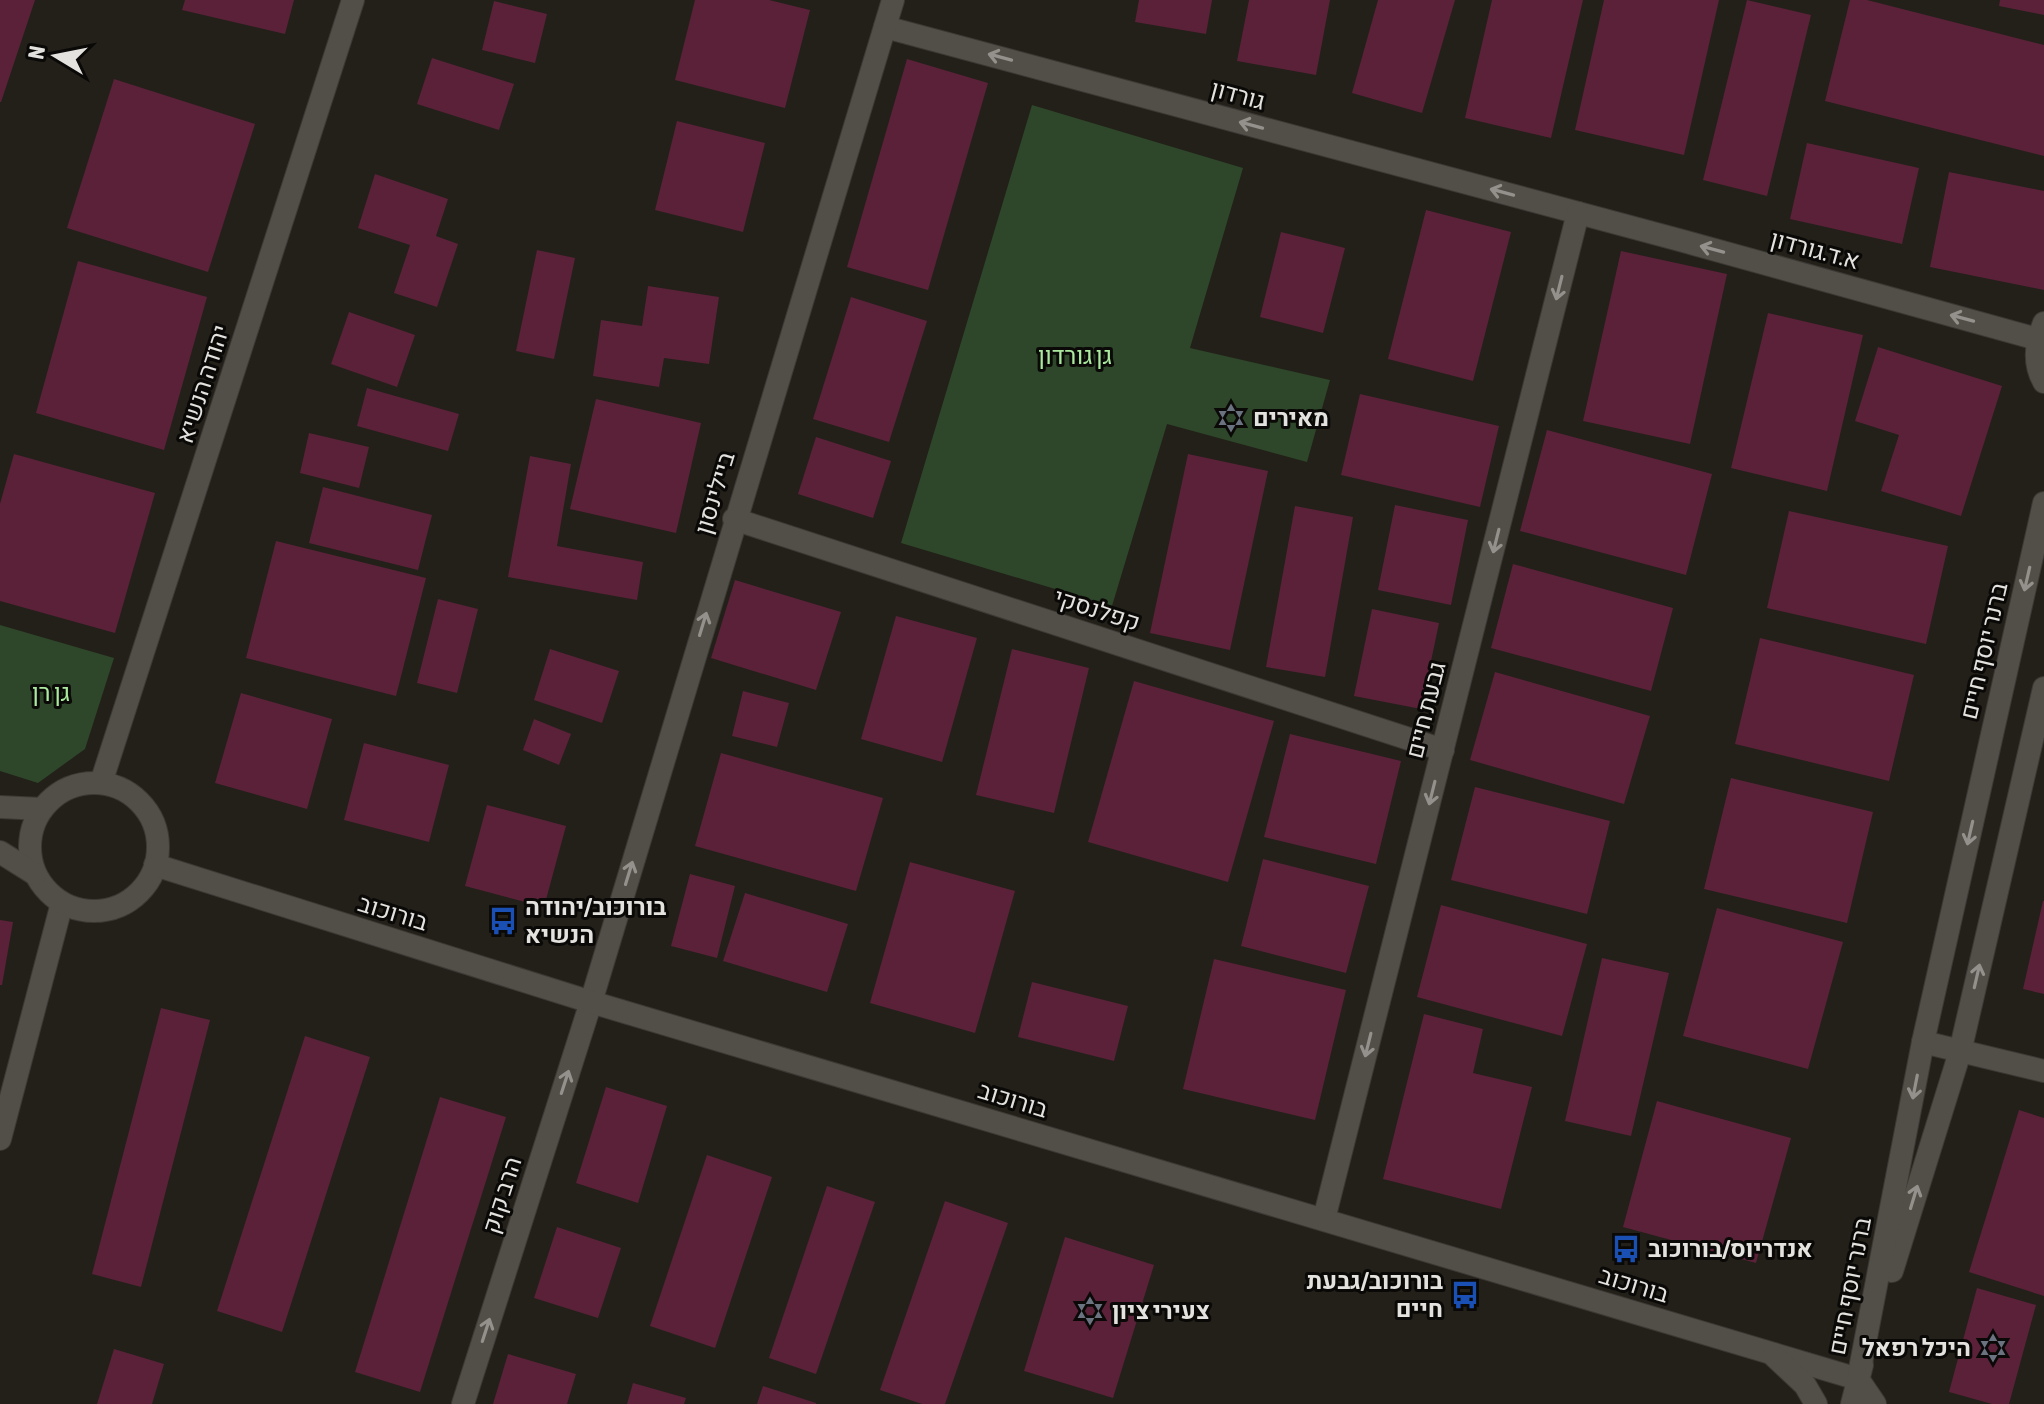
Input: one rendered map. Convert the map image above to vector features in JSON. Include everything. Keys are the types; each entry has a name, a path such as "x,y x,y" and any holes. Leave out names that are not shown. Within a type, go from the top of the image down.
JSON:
{"street":[{"name":"יהודה הנשיא","path":"101,783 353,0"},
{"name":"ביילינסון","path":"591,1002 734,519 893,0"},
{"name":"גורדון","path":"885,27 1578,213"},
{"name":"א.ד.גורדון","path":"1578,213 2041,331"},
{"name":"גבעת חיים","path":"1324,1219 1578,213"},
{"path":"2041,331 2036,358 2044,382"},
{"name":"ברנר יוסף חיים","path":"1858,1379 1923,1042 2044,503"},
{"name":"קפלנסקי","path":"734,519 1443,750"},
{"name":"ברנר יוסף חיים","path":"1858,1379 1960,1052 2044,688"},
{"path":"84,783 101,783 135,797 155,828 158,847 147,883 134,897 118,907 99,912 80,910 62,903 46,890 35,874 29,840 42,809 53,797 84,783"},
{"path":"0,807 42,809"},
{"path":"0,852 35,874"},
{"name":"בורוכוב","path":"155,865 591,1002 1858,1379"},
{"path":"0,1139 62,903"},
{"name":"הרב קוק","path":"463,1404 591,1002"},
{"path":"1923,1042 2044,1071"},
{"path":"1770,1352 1805,1385 1816,1404"},
{"path":"1852,1404 1858,1379"},
{"path":"1858,1379 1875,1404"}],"green space":[{"name":"גן גורדון","path":"1032,105 1243,168 1190,348 1330,380 1307,462 1167,424 1112,606 901,543"},
{"name":"גן רן","path":"0,625 114,658 85,749 38,783 0,771"}],"building":[{"path":"0,0 35,0 1,102 0,102"},
{"path":"185,0 294,0 285,34 182,10"},
{"path":"695,0 769,0 810,10 785,108 675,80"},
{"path":"1139,0 1212,0 1206,34 1135,22"},
{"path":"1249,0 1330,0 1316,75 1237,61"},
{"path":"1378,0 1455,0 1422,113 1352,93"},
{"path":"1492,0 1583,0 1551,138 1465,118"},
{"path":"1604,0 1719,0 1684,155 1575,130"},
{"path":"1747,0 1811,15 1767,196 1703,180"},
{"path":"1850,0 1867,0 2044,45 2044,156 1825,101"},
{"path":"2000,0 2044,0 2044,15 1999,6"},
{"path":"494,1 547,14 535,63 482,50"},
{"path":"432,58 514,84 499,130 417,104"},
{"path":"907,59 988,83 928,290 847,267"},
{"path":"114,79 255,124 208,272 67,228"},
{"path":"677,121 765,143 743,232 655,210"},
{"path":"1807,143 1919,168 1902,244 1790,219"},
{"path":"1949,172 2044,191 2044,290 1930,267"},
{"path":"375,174 448,199 436,236 458,244 437,307 394,293 410,245 358,228"},
{"path":"1426,210 1511,232 1473,381 1388,359"},
{"path":"1281,232 1345,248 1323,333 1260,317"},
{"path":"537,250 575,258 554,359 516,351"},
{"path":"1621,251 1727,274 1690,444 1583,421"},
{"path":"78,261 207,297 164,450 36,413"},
{"path":"648,286 719,297 709,364 664,358 659,387 593,376 601,320 642,326"},
{"path":"851,297 927,321 889,442 813,419"},
{"path":"349,312 415,335 397,387 331,364"},
{"path":"1768,313 1863,335 1827,491 1731,468"},
{"path":"1878,347 2002,386 1961,516 1881,491 1899,435 1855,421"},
{"path":"367,388 459,414 448,451 357,426"},
{"path":"1360,394 1499,426 1480,507 1341,475"},
{"path":"596,399 701,423 676,533 570,509"},
{"path":"1547,430 1712,474 1686,575 1520,531"},
{"path":"309,433 369,447 359,488 300,473"},
{"path":"816,437 891,461 873,518 798,494"},
{"path":"14,454 155,493 115,633 0,601 0,504"},
{"path":"1188,454 1268,471 1230,650 1150,633"},
{"path":"530,456 571,464 557,546 643,562 637,600 508,577"},
{"path":"323,487 432,515 418,570 309,543"},
{"path":"1395,505 1468,520 1451,605 1378,590"},
{"path":"1295,506 1353,517 1325,677 1266,667"},
{"path":"1789,511 1948,546 1926,644 1767,608"},
{"path":"276,541 426,578 396,696 246,658"},
{"path":"1513,564 1673,608 1651,691 1491,648"},
{"path":"735,580 841,612 816,690 711,658"},
{"path":"438,599 478,609 457,693 417,683"},
{"path":"1372,609 1439,623 1421,709 1354,696"},
{"path":"896,616 977,638 942,762 861,739"},
{"path":"1760,638 1914,675 1889,781 1735,744"},
{"path":"550,649 619,671 602,723 534,700"},
{"path":"1012,649 1089,668 1054,813 976,795"},
{"path":"1495,672 1650,716 1624,804 1470,760"},
{"path":"1134,681 1274,721 1228,882 1088,842"},
{"path":"743,691 789,703 777,747 732,736"},
{"path":"241,693 332,719 307,809 215,783"},
{"path":"534,719 571,734 559,765 523,750"},
{"path":"1290,734 1401,761 1376,864 1264,837"},
{"path":"364,743 449,765 429,842 344,820"},
{"path":"721,753 883,798 856,891 695,846"},
{"path":"1731,778 1873,812 1847,923 1704,889"},
{"path":"1475,787 1610,821 1587,914 1451,880"},
{"path":"487,805 566,826 544,907 465,886"},
{"path":"1263,859 1369,886 1346,973 1241,946"},
{"path":"910,862 1015,891 975,1033 870,1003"},
{"path":"690,874 735,886 717,958 671,946"},
{"path":"745,893 848,924 827,992 723,961"},
{"path":"2044,901 2044,994 2023,989"},
{"path":"1441,905 1587,944 1562,1036 1417,997"},
{"path":"1717,908 1843,942 1808,1069 1683,1036"},
{"path":"0,920 13,922 2,985 0,985"},
{"path":"1602,958 1669,973 1631,1136 1565,1121"},
{"path":"1214,959 1346,990 1315,1120 1183,1089"},
{"path":"1032,982 1128,1006 1114,1061 1018,1037"},
{"path":"161,1008 210,1020 141,1287 92,1274"},
{"path":"1424,1014 1483,1029 1473,1073 1532,1087 1501,1209 1383,1179"},
{"path":"305,1036 370,1057 282,1332 217,1311"},
{"path":"606,1087 667,1106 638,1203 576,1183"},
{"path":"440,1097 506,1117 420,1392 355,1372"},
{"path":"1657,1101 1791,1138 1756,1263 1623,1227"},
{"path":"2019,1110 2044,1118 2044,1296 1969,1272"},
{"path":"707,1155 772,1177 715,1348 650,1326"},
{"path":"827,1186 875,1202 816,1374 769,1358"},
{"path":"945,1201 1008,1223 945,1404 922,1404 880,1390"},
{"path":"557,1227 621,1248 598,1318 534,1298"},
{"path":"1065,1237 1154,1265 1113,1398 1024,1371"},
{"name":"היכל רפאל","path":"1977,1288 2036,1305 2009,1404 1992,1404 1949,1392"},
{"path":"114,1349 164,1364 152,1404 97,1404"},
{"path":"508,1354 576,1374 567,1404 493,1404"},
{"path":"633,1383 686,1398 684,1404 627,1404"},
{"path":"763,1386 816,1403 816,1404 757,1404"}],"place":[{"name":"מאירים","path":"1231,418"},
{"name":"בורוכוב/יהודה הנשיא","path":"503,921"},
{"name":"אנדריוס/בורוכוב","path":"1626,1249"},
{"name":"בורוכוב/גבעת חיים","path":"1465,1295"},
{"name":"צעירי ציון","path":"1090,1311"},
{"name":"היכל רפאל","path":"1993,1348"}]}
